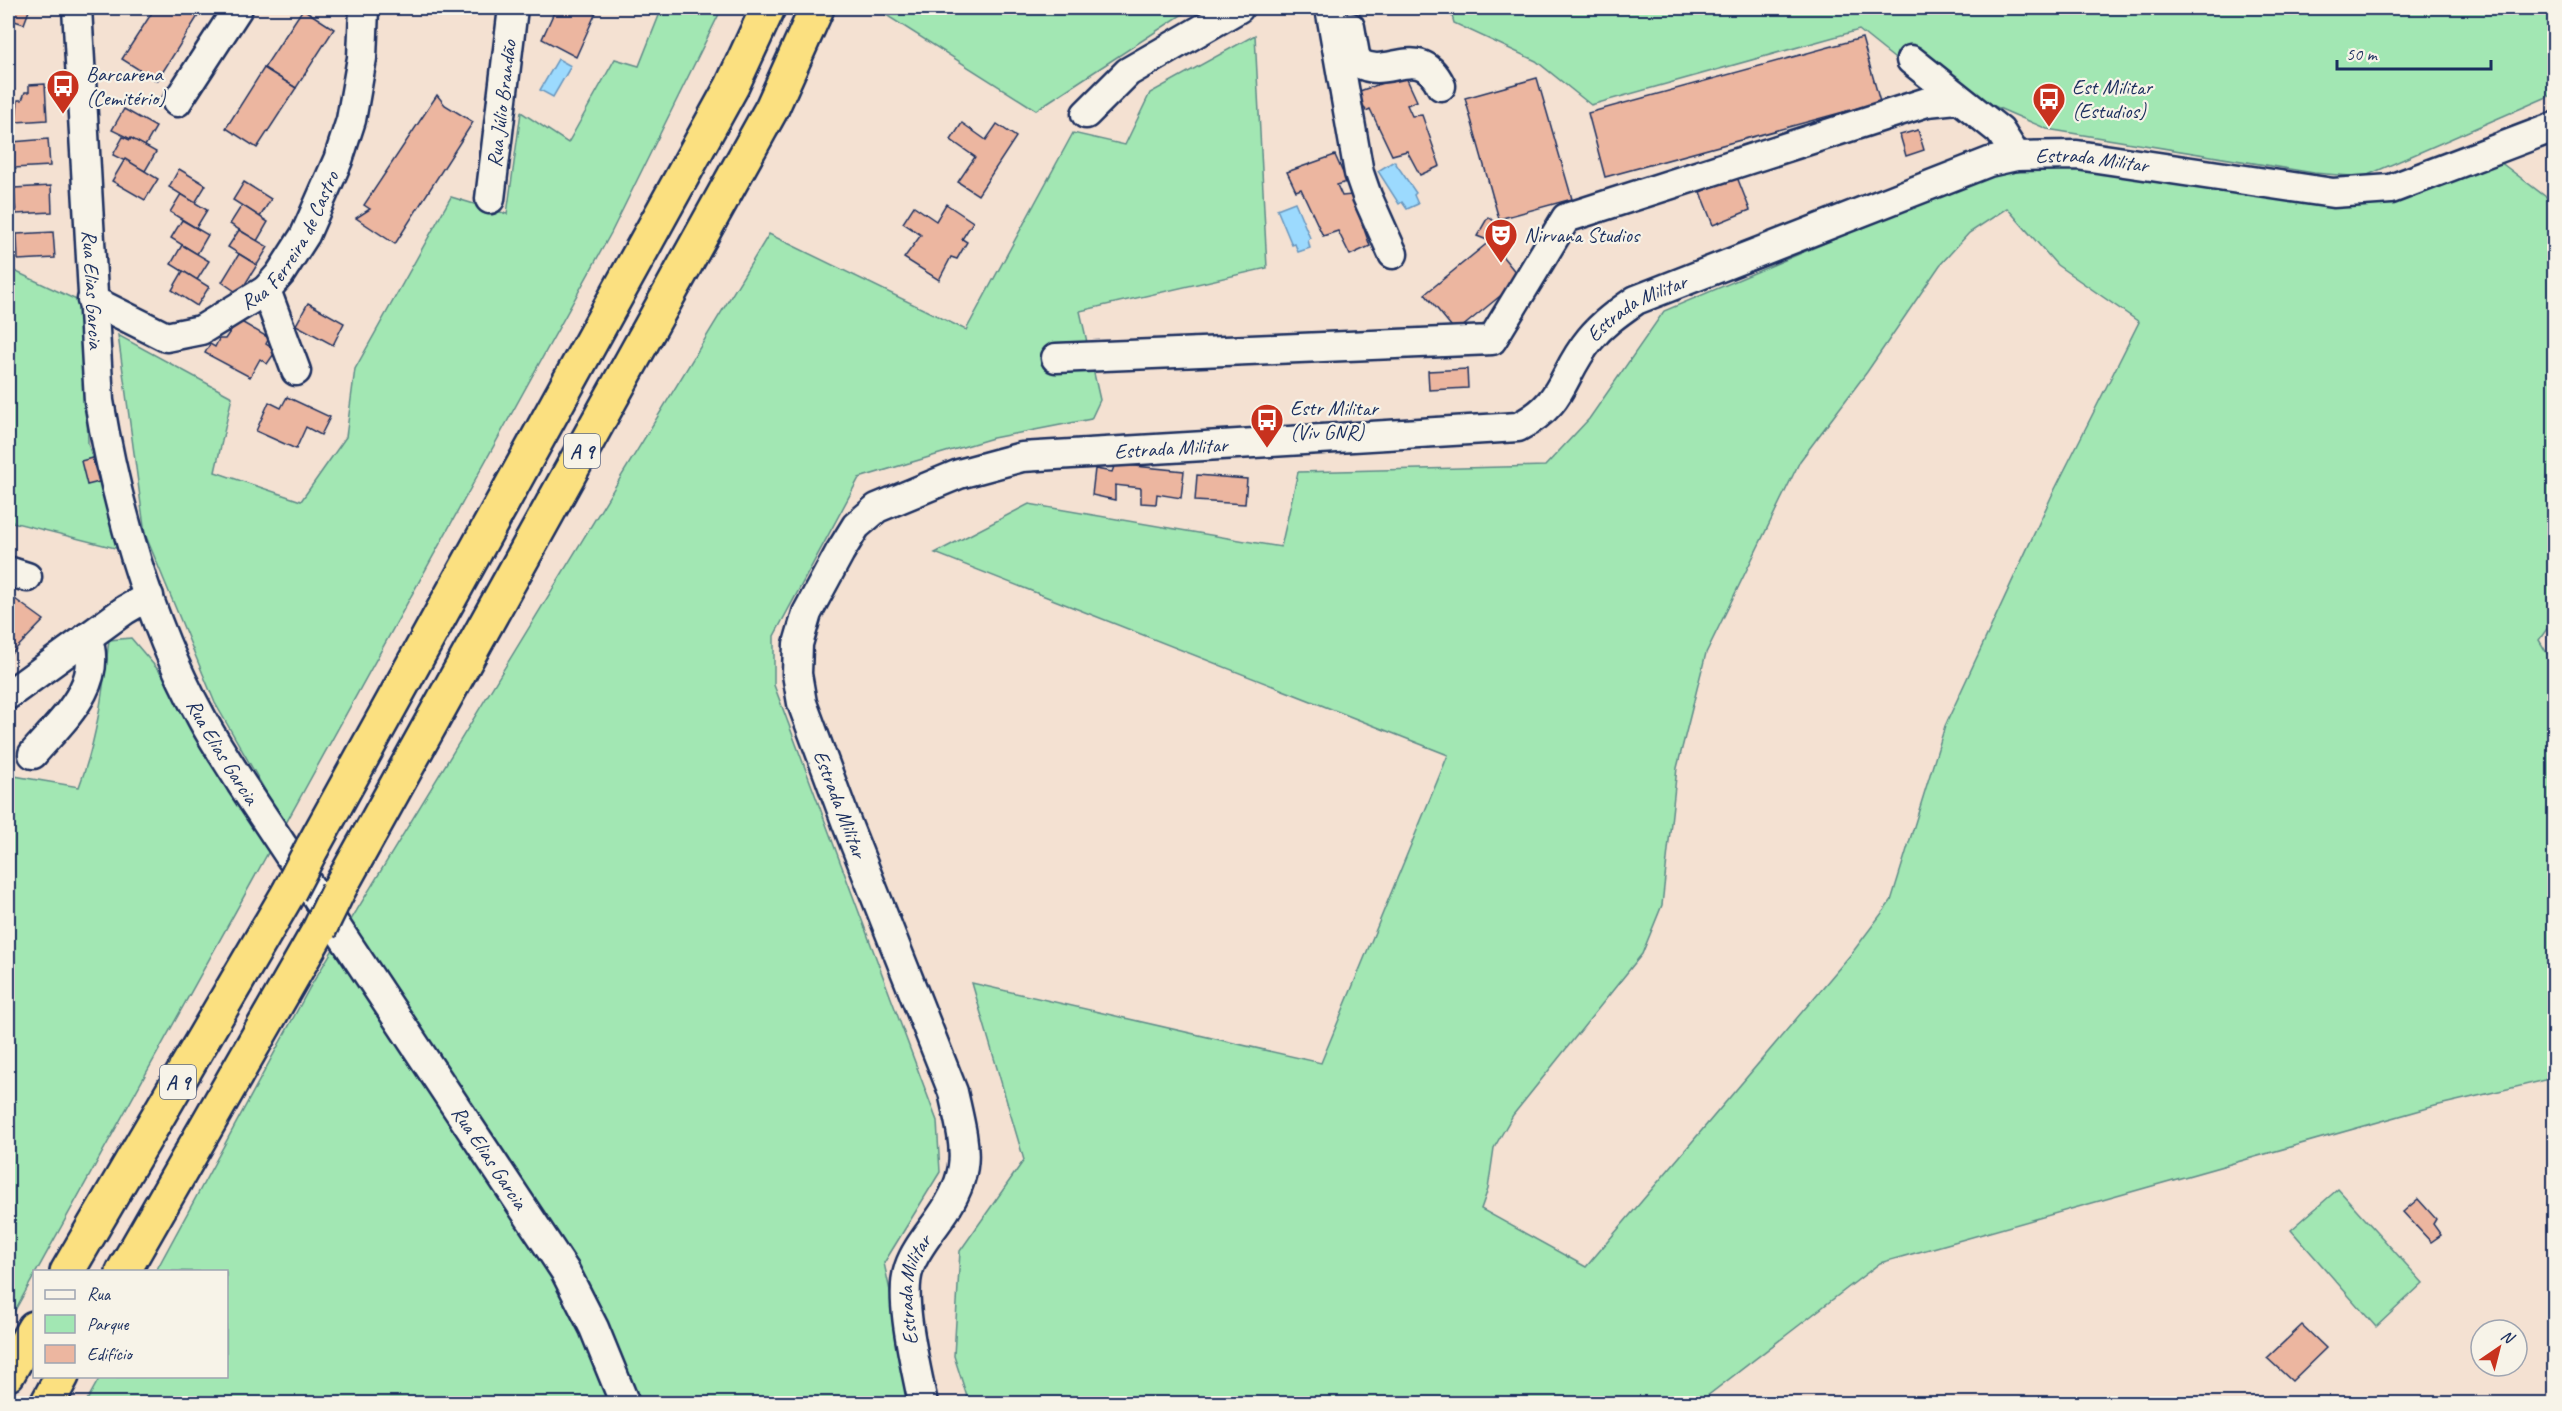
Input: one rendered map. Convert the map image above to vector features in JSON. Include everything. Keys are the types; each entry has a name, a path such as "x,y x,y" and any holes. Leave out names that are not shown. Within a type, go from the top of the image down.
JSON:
{"highway":[{"name":"A 9","path":"69,1270 289,892 726,97 768,8"},
{"name":"A 9","path":"124,1270 319,930 338,891 772,108 817,8"},
{"path":"8,1374 33,1330"},
{"path":"47,1404 61,1378"}],"street":[{"name":"Rua Elias Garcia","path":"76,8 99,401 108,456 149,596 169,648 198,712 241,783 565,1272 594,1328 625,1404"},
{"path":"177,102 238,8"},
{"name":"Rua Ferreira de Castro","path":"92,300 166,337 201,330 266,290 280,274 305,235 338,160 351,120 362,58 364,8"},
{"name":"Rua Júlio Brandão","path":"490,199 513,8"},
{"path":"1086,114 1128,72 1239,8"},
{"path":"1330,8 1359,173 1393,254"},
{"path":"1347,8 1355,55 1359,63 1370,67 1421,63 1431,70 1442,86"},
{"path":"1911,60 1957,99 2000,131 2016,156"},
{"path":"1056,358 1492,340 1566,218 1927,102 1957,99"},
{"name":"Estrada Militar","path":"923,1404 904,1289 908,1269 919,1247 948,1206 964,1172 963,1134 953,1092 847,824 802,703 797,674 798,644 807,613 856,526 877,508 958,474 1022,457 1518,427 1538,417 1555,400 1589,340 1613,315 1636,300 1989,162 2016,156 2077,155 2332,193 2391,189 2554,127"},
{"path":"266,290 296,371"},
{"path":"8,695 87,637 149,596"},
{"path":"33,754 83,695 89,680 92,649 87,637"}],"green space":[{"path":"662,8 722,8 611,233 285,825 215,703 145,534 118,335 232,397 215,472 301,501 346,437 355,369 451,197 507,214 521,112 568,143 615,59 639,66"},
{"path":"875,8 1192,8 1036,110"},
{"path":"1450,8 2554,8 2554,94 2363,177 2314,173 2047,129 1994,106 1911,48 1899,62 1859,30 1591,105 1536,61 1454,23"},
{"path":"1255,35 1267,268 1080,311 1100,400 1091,419 993,438 859,478 774,636 774,685 937,1121 940,1172 884,1263 914,1403 85,1404 99,1378 228,1378 228,1270 157,1270 310,987 769,234 966,330 1073,133 1125,145 1150,93"},
{"path":"2500,162 2554,203 2554,619 2539,640 2554,665 2554,1078 2435,1106 1880,1263 1698,1403 969,1403 954,1356 960,1251 1024,1160 972,983 1321,1063 1448,755 935,553 1029,504 1281,547 1298,472 1545,466 1589,419 1664,311 1996,171 2072,167 2332,208 2379,204","holes":["2007,208 2057,265 2139,322 2053,493 1945,726 1891,901 1852,953 1586,1267 1481,1209 1488,1189 1494,1148 1513,1115 1642,954 1662,905 1677,768 1706,653 1800,461 1867,372 1940,265 1969,233"]},
{"path":"8,268 83,303 88,443 119,549 8,521"},
{"path":"131,638 171,685 269,851 37,1270 33,1270 33,1278 8,1323 8,775 79,787 95,733 109,640"},
{"path":"2338,1189 2423,1283 2376,1327 2291,1230"}],"water":[{"path":"558,59 571,66 553,97 540,90"},
{"path":"1394,161 1416,193 1414,195 1418,204 1407,209 1402,202 1399,204 1378,171"},
{"path":"1295,202 1310,238 1308,240 1310,248 1298,252 1295,244 1292,245 1277,209"}],"building":[{"path":"9,8 30,8 24,24 8,19"},
{"path":"155,8 203,8 157,81 122,59"},
{"path":"556,8 598,8 576,57 542,39"},
{"path":"303,9 334,29 296,88 264,68"},
{"path":"1862,38 1880,102 1605,177 1588,113"},
{"path":"264,68 296,88 257,148 226,128"},
{"path":"1405,75 1417,101 1407,105 1412,116 1422,115 1440,166 1420,175 1407,151 1392,155 1370,109 1366,111 1357,92"},
{"path":"1537,78 1572,199 1499,219 1465,98"},
{"path":"45,84 47,120 16,122 18,100 22,100 25,92 29,92 29,85"},
{"path":"437,95 445,105 473,122 395,244 356,218 370,209 364,205"},
{"path":"124,109 156,127 145,146 112,130"},
{"path":"962,123 986,140 997,124 1016,137 978,195 958,182 975,157 951,140"},
{"path":"1918,130 1924,150 1906,156 1900,135"},
{"path":"123,137 130,140 131,138 156,152 145,171 113,155"},
{"path":"48,139 50,166 13,168 12,142"},
{"path":"1335,155 1347,182 1337,185 1342,196 1352,195 1370,246 1350,255 1338,231 1323,236 1301,189 1296,191 1287,172"},
{"path":"125,159 158,179 145,200 112,181"},
{"path":"179,169 206,185 195,203 169,187"},
{"path":"1737,177 1750,210 1713,225 1700,192"},
{"path":"244,182 271,199 260,217 233,200"},
{"path":"51,186 52,212 16,214 14,188"},
{"path":"181,194 207,210 196,228 170,212"},
{"path":"946,204 973,222 962,239 967,242 957,259 951,257 939,280 904,258 921,235 903,223 914,206 936,221"},
{"path":"242,205 268,222 257,241 230,224"},
{"path":"1488,217 1500,225 1490,241 1477,236"},
{"path":"182,220 208,235 197,254 171,238"},
{"path":"239,230 268,247 257,265 228,247"},
{"path":"53,232 55,258 18,260 17,234"},
{"path":"1490,241 1521,279 1456,332 1425,294"},
{"path":"182,245 209,261 197,280 171,264"},
{"path":"239,254 257,265 239,294 222,282"},
{"path":"183,271 209,287 197,306 172,290"},
{"path":"308,303 344,323 333,345 296,325"},
{"path":"238,320 269,338 266,344 276,351 267,364 260,359 250,377 205,353 210,344 215,347 219,339 225,339"},
{"path":"1467,369 1468,388 1429,390 1428,371"},
{"path":"287,397 330,417 321,435 306,427 296,449 256,431 269,402 281,408"},
{"path":"92,458 99,482 87,485 81,461"},
{"path":"1115,464 1184,471 1181,498 1157,494 1156,504 1141,503 1141,488 1115,485 1115,500 1092,495 1095,469 1112,472"},
{"path":"1197,475 1247,479 1245,504 1195,501"},
{"path":"8,594 44,620 8,657"},
{"path":"2418,1199 2436,1219 2433,1224 2441,1235 2431,1242 2403,1212"},
{"path":"2302,1325 2326,1348 2292,1381 2267,1358"}],"place":[{"name":"Barcarena (Cemitério)","path":"63,115"},
{"name":"Est Militar (Estudios)","path":"2049,128"},
{"name":"Nirvana Studios","path":"1501,264"},
{"name":"Estr Militar (Viv GNR)","path":"1267,449"}]}
